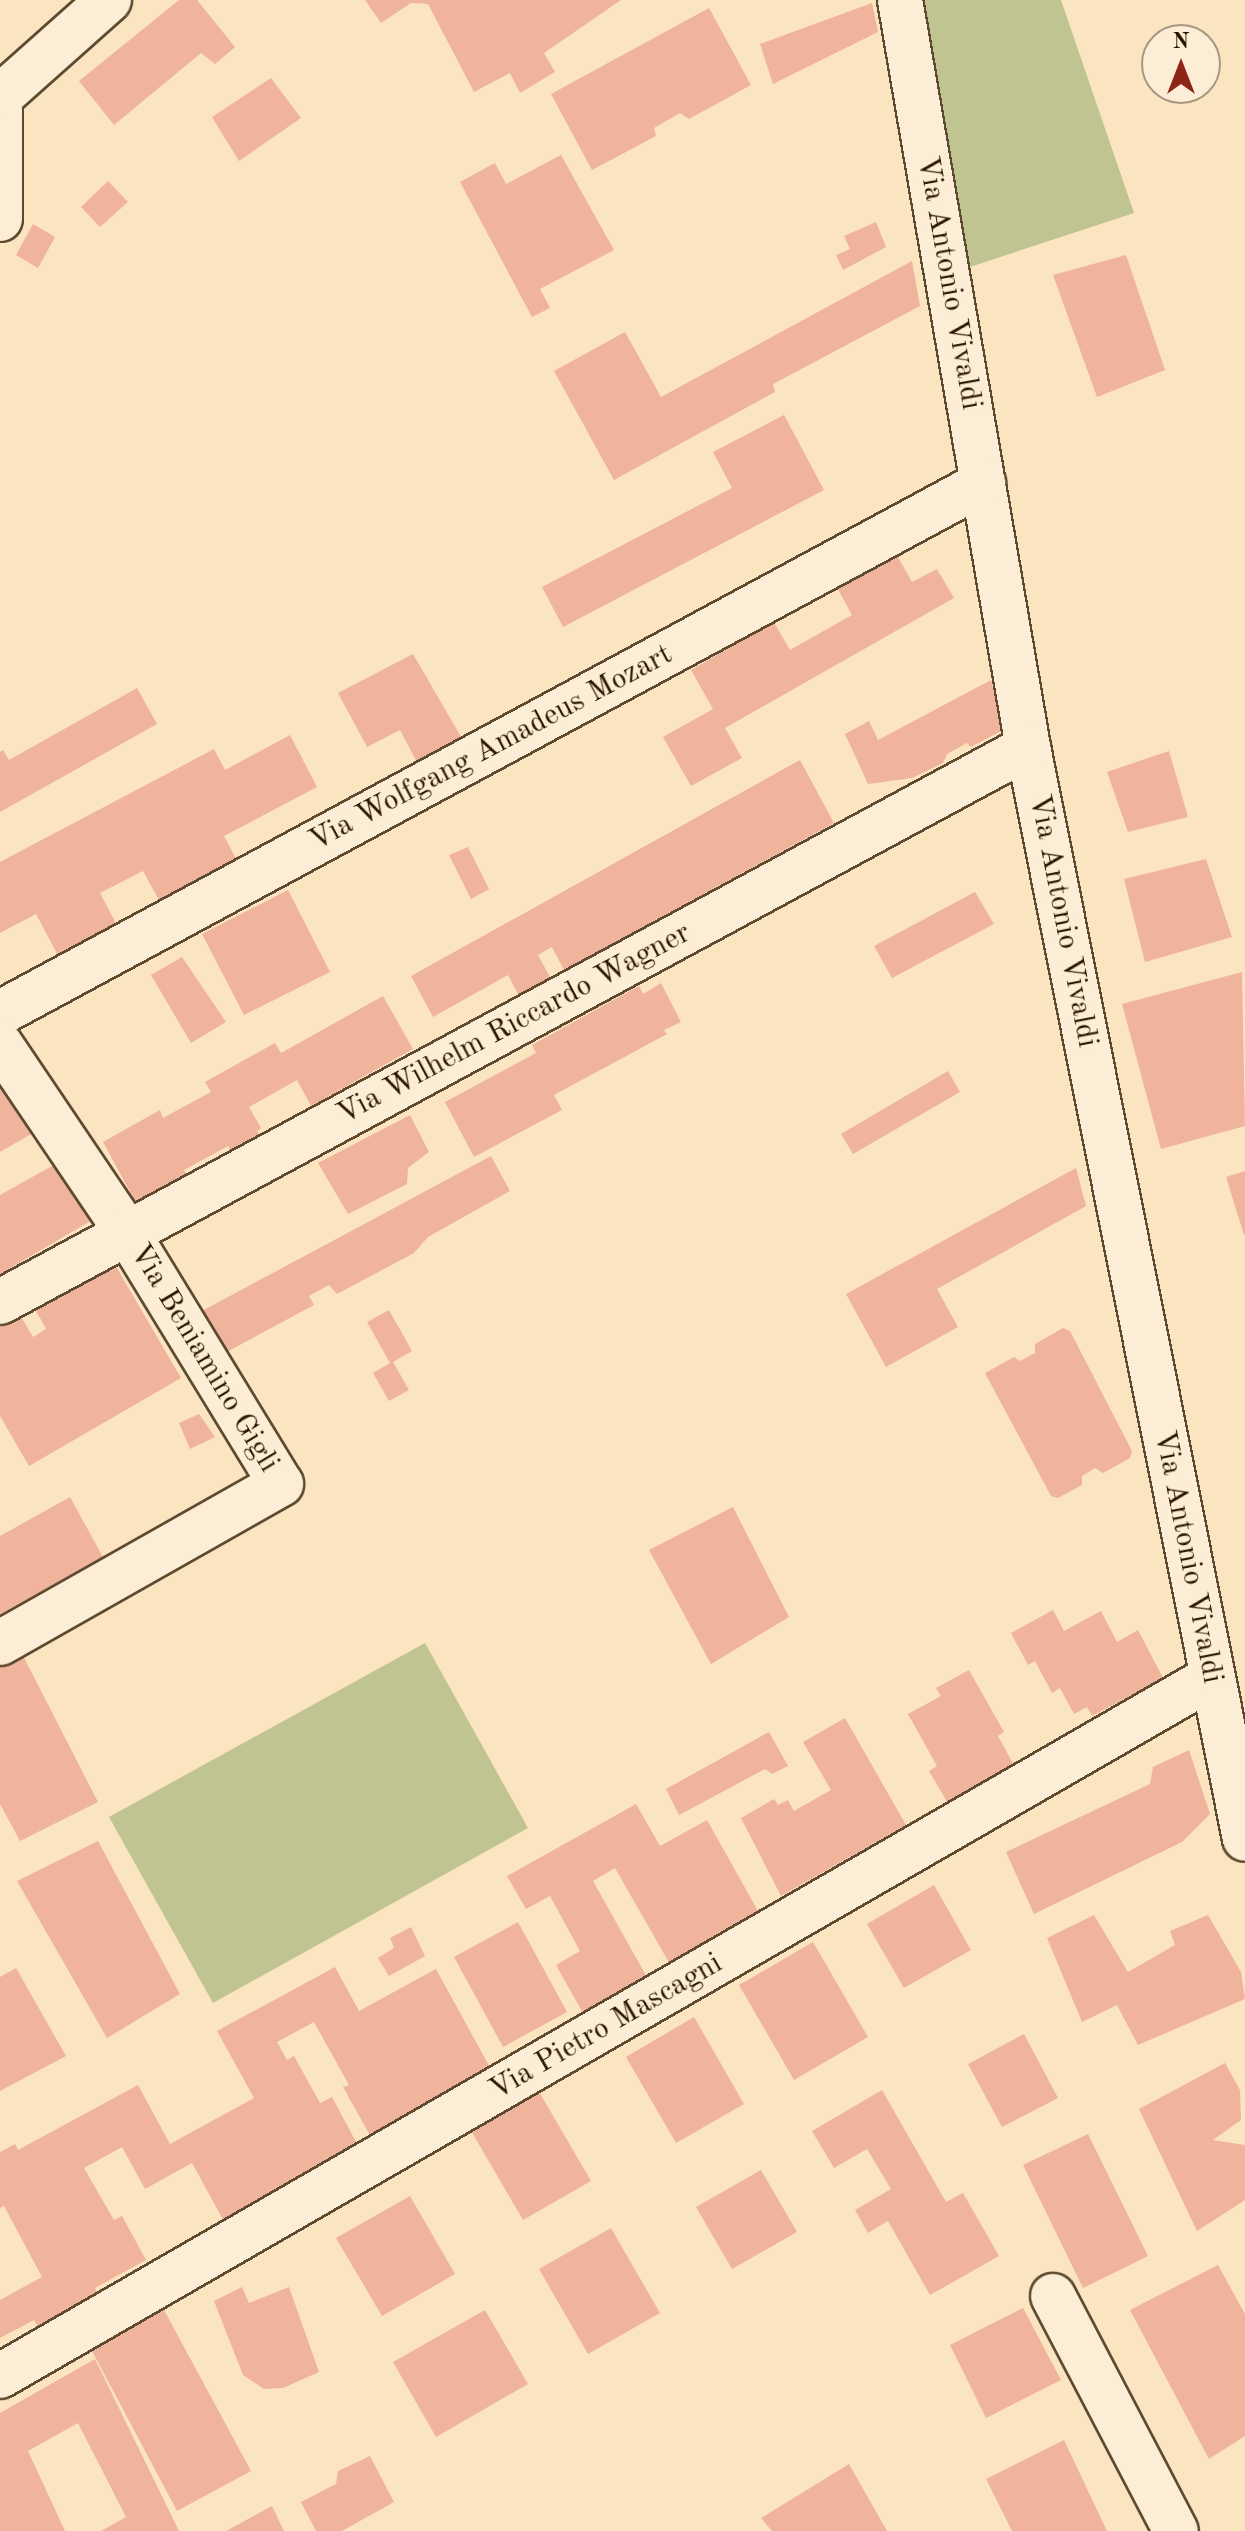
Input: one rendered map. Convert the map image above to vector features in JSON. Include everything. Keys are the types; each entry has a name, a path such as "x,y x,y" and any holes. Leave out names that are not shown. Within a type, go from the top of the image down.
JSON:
{"street":[{"path":"0,97 109,0"},
{"name":"Via Antonio Vivaldi","path":"900,0 1028,747 1245,1839"},
{"path":"0,110 0,219"},
{"name":"Via Wolfgang Amadeus Mozart","path":"0,1013 983,483"},
{"name":"Via Wilhelm Riccardo Wagner","path":"0,1302 1028,747"},
{"name":"Via Beniamino Gigli","path":"0,1044 127,1232 281,1484 0,1643"},
{"name":"Via Pietro Mascagni","path":"0,2376 1212,1677"},
{"path":"1053,2296 1176,2531"}],"green space":[{"path":"919,0 1061,0 1134,213 967,268"},
{"path":"425,1643 528,1828 213,2003 109,1817"}],"building":[{"path":"179,0 197,0 235,47 215,64 201,53 114,125 79,81"},
{"path":"365,0 621,0 544,53 555,72 520,93 510,73 474,92 428,4 411,3 381,23"},
{"path":"872,3 878,32 773,84 760,44"},
{"path":"709,8 751,85 689,119 680,113 654,128 656,136 592,170 551,94"},
{"path":"271,78 301,118 239,161 212,117"},
{"path":"561,155 614,250 540,289 550,308 532,317 460,182 495,163 506,184"},
{"path":"108,181 128,202 100,227 81,207"},
{"path":"876,222 886,247 843,270 836,255 850,249 844,236"},
{"path":"33,224 55,237 38,268 16,255"},
{"path":"1126,255 1165,370 1097,397 1053,275"},
{"path":"912,261 920,306 773,384 775,392 614,480 554,371 625,332 661,397"},
{"path":"784,415 824,490 563,627 542,587 732,488 713,452"},
{"path":"894,550 912,582 937,569 954,598 725,728 742,758 691,786 663,737 713,709 691,670 736,644 727,628 765,607 790,650 852,615 835,584"},
{"path":"413,654 464,742 419,766 400,730 367,747 338,693"},
{"path":"991,680 1003,730 971,747 967,743 947,754 943,763 912,778 868,784 845,734 869,721 878,740"},
{"path":"137,688 157,724 0,812 0,752 3,750 9,760"},
{"path":"290,735 317,787 224,836 241,868 164,909 143,871 100,893 120,931 62,963 36,914 0,933 0,862 214,749 225,770"},
{"path":"1169,751 1188,817 1128,832 1107,772"},
{"path":"800,760 834,823 564,970 552,947 538,955 552,981 520,998 508,975 433,1017 411,976"},
{"path":"468,847 489,889 471,899 449,855"},
{"path":"1206,859 1232,937 1145,962 1124,879"},
{"path":"288,890 330,972 244,1015 202,934"},
{"path":"975,892 994,924 892,978 874,946"},
{"path":"182,957 226,1022 191,1043 151,975"},
{"path":"1242,972 1245,1126 1161,1149 1122,1004"},
{"path":"661,983 681,1022 664,1030 667,1034 554,1095 562,1110 474,1157 445,1102 536,1053 532,1045 639,986 643,994"},
{"path":"383,996 413,1049 311,1106 297,1080 249,1107 261,1128 257,1131 262,1140 234,1156 228,1146 184,1170 191,1182 140,1210 103,1142 160,1110 163,1118 211,1092 205,1082 275,1043 281,1053"},
{"path":"948,1071 960,1092 853,1154 841,1134"},
{"path":"0,1073 45,1126 0,1152"},
{"path":"410,1115 429,1152 408,1168 407,1184 348,1214 318,1163"},
{"path":"491,1156 510,1191 428,1237 414,1253 337,1294 329,1285 309,1296 314,1305 225,1353 202,1311"},
{"path":"61,1161 94,1219 0,1274 0,1195"},
{"path":"1076,1168 1086,1206 937,1289 958,1327 886,1367 846,1294"},
{"path":"1245,1171 1245,1235 1244,1235 1226,1177"},
{"path":"114,1263 181,1378 29,1466 0,1416 0,1327 20,1315 33,1337 46,1329 35,1309"},
{"path":"389,1310 412,1351 393,1362 409,1390 389,1401 373,1373 390,1363 367,1322"},
{"path":"1063,1328 1070,1331 1132,1451 1130,1458 1103,1473 1095,1468 1082,1476 1082,1485 1058,1498 1051,1496 985,1373 1014,1357 1020,1361 1035,1353 1035,1344"},
{"path":"199,1414 215,1437 190,1449 179,1423"},
{"path":"70,1497 103,1557 0,1614 0,1536"},
{"path":"733,1507 789,1617 711,1664 649,1550"},
{"path":"1053,1610 1064,1631 1101,1611 1117,1642 1138,1630 1163,1678 1092,1716 1087,1707 1074,1714 1060,1688 1052,1693 1035,1661 1028,1665 1011,1633"},
{"path":"18,1646 98,1802 20,1841 0,1804 0,1655"},
{"path":"969,1670 1004,1732 998,1736 1016,1769 949,1805 929,1771 937,1766 908,1714 941,1696 936,1688"},
{"path":"845,1718 906,1825 781,1896 741,1818 774,1799 778,1805 788,1800 794,1811 831,1790 803,1742"},
{"path":"769,1732 788,1766 772,1774 765,1769 679,1815 666,1789"},
{"path":"1189,1750 1210,1814 1182,1842 1034,1914 1006,1852 1150,1784 1153,1767"},
{"path":"636,1804 660,1846 707,1820 758,1911 711,1937 714,1942 671,1966 615,1868 593,1881 648,1979 584,2015 556,1965 580,1951 550,1896 526,1909 507,1876"},
{"path":"98,1841 180,1994 107,2038 17,1881"},
{"path":"934,1885 971,1950 904,1988 867,1924"},
{"path":"1094,1915 1128,1972 1175,1945 1170,1931 1208,1915 1241,1972 1245,1999 1138,2045 1117,2005 1082,2022 1047,1938"},
{"path":"518,1922 567,2012 503,2047 454,1957"},
{"path":"411,1927 425,1956 389,1976 378,1958 394,1948 390,1938"},
{"path":"813,1942 868,2037 794,2080 739,1985"},
{"path":"335,1967 359,2011 436,1969 493,2073 372,2139 343,2087 349,2085 314,2022 277,2042 287,2060 294,2056 320,2103 332,2097 361,2151 226,2225 192,2163 145,2189 122,2147 84,2168 114,2220 122,2216 146,2260 95,2288 99,2295 39,2329 34,2320 0,2338 0,2300 42,2277 4,2206 0,2208 0,2152 15,2144 18,2150 138,2085 170,2144 254,2098 217,2031"},
{"path":"16,1968 66,2056 0,2091 0,1977"},
{"path":"694,2017 744,2104 676,2143 626,2057"},
{"path":"1024,2034 1058,2098 1002,2127 968,2064"},
{"path":"1225,2063 1240,2090 1241,2120 1213,2140 1245,2145 1245,2200 1197,2231 1139,2109"},
{"path":"538,2090 591,2181 523,2220 470,2129"},
{"path":"882,2090 946,2202 963,2193 999,2256 930,2295 888,2221 868,2233 855,2210 891,2189 867,2149 834,2168 812,2131"},
{"path":"1088,2134 1148,2256 1083,2288 1023,2165"},
{"path":"761,2170 797,2232 732,2269 696,2207"},
{"path":"410,2196 455,2274 382,2316 336,2238"},
{"path":"611,2228 660,2313 588,2354 539,2269"},
{"path":"1218,2265 1245,2314 1245,2436 1209,2459 1130,2310"},
{"path":"242,2287 249,2303 289,2287 319,2372 283,2388 264,2389 243,2375 214,2301"},
{"path":"1023,2308 1061,2380 986,2418 950,2345"},
{"path":"164,2310 251,2471 177,2511 92,2351"},
{"path":"485,2310 528,2384 436,2437 393,2362"},
{"path":"95,2359 179,2531 101,2531 126,2517 78,2423 28,2451 65,2531 0,2531 0,2413"},
{"path":"1064,2440 1107,2531 1012,2531 986,2479"},
{"path":"370,2456 394,2502 342,2531 316,2531 301,2502 336,2484 338,2471"},
{"path":"849,2464 887,2531 772,2531 761,2518"},
{"path":"272,2506 284,2531 226,2531"}]}
